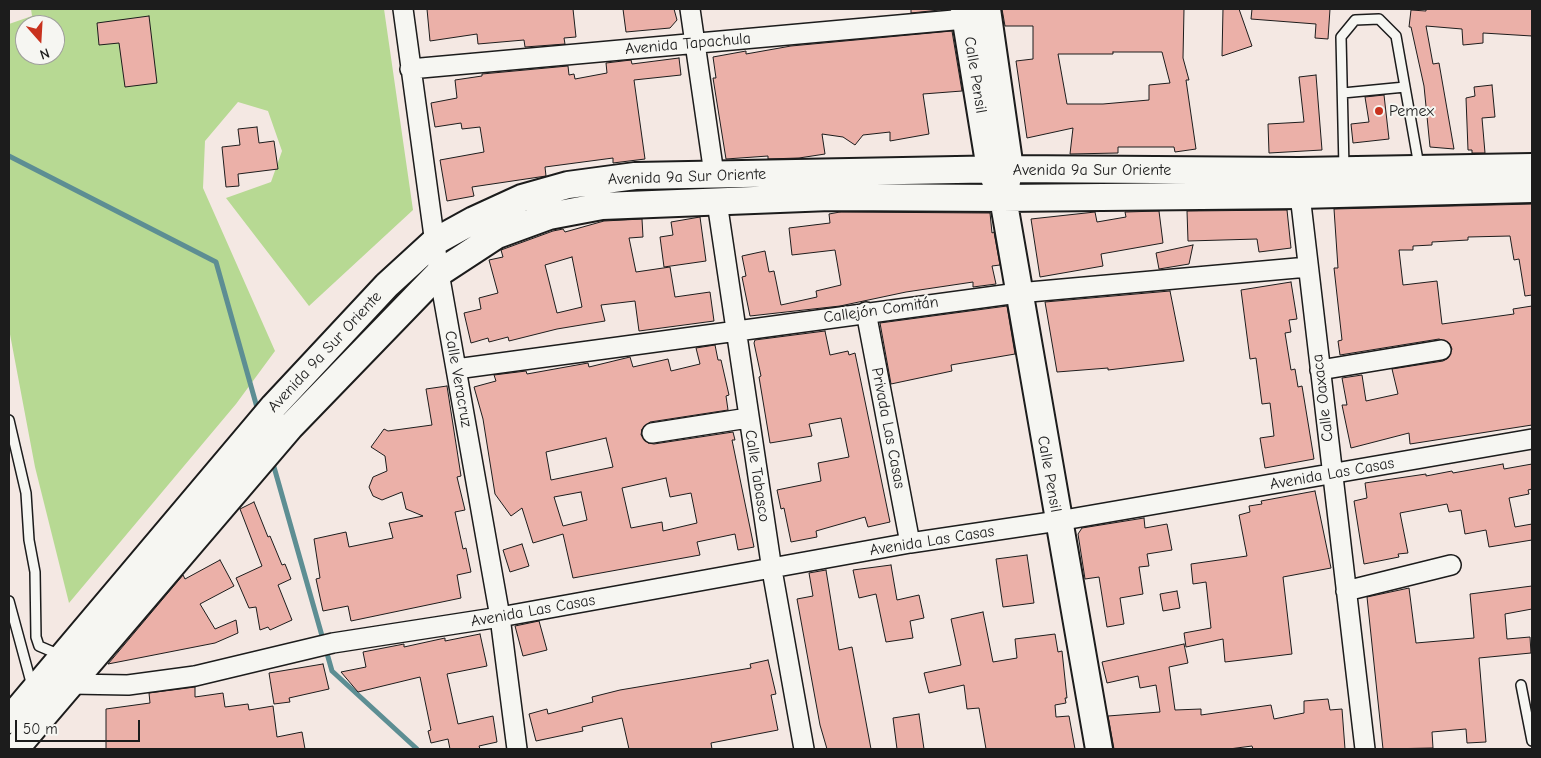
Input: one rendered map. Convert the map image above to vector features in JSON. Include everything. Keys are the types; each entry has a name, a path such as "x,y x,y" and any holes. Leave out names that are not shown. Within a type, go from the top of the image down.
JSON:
{"main road":[{"name":"Calle Pensil","path":"972,12 1000,169 1018,293 1099,749"},
{"name":"Avenida 9a Sur Oriente","path":"9,720 222,465 274,406 387,285 434,242 474,220 522,198 568,185 635,176 1000,169 1344,170 1532,167"},
{"name":"Avenida 9a Sur Oriente","path":"15,749 290,427 439,273 497,235 548,216 602,206 830,197 1003,198 1300,195 1532,189"}],"street":[{"name":"Calle Veracruz","path":"403,9 434,242 500,617 517,749"},
{"path":"690,9 714,174"},
{"name":"Avenida Tapachula","path":"410,69 695,44 972,12"},
{"name":"Calle Oaxaca","path":"1300,195 1364,749"},
{"name":"Calle Tabasco","path":"717,202 772,570 804,749"},
{"name":"Callejón Comitán","path":"456,369 866,312 1018,293 1308,267"},
{"name":"Privada Las Casas","path":"866,312 910,543"},
{"path":"1320,370 1441,350"},
{"path":"652,433 748,418"},
{"name":"Avenida Las Casas","path":"71,684 128,685 195,676 332,643 500,617 772,570 910,543 1058,521 1532,439"},
{"path":"1346,591 1450,565"}],"lane":[{"path":"1344,170 1342,37 1356,20 1379,19 1396,36 1420,169"},
{"path":"1342,93 1405,87"},
{"path":"9,420 26,493 29,540 35,572 36,637 40,646 62,656"},
{"path":"9,601 33,690"},
{"path":"1521,685 1532,741"}],"green space":[{"path":"31,9 384,9 413,210 309,306 226,198 271,182 282,151 268,111 238,102 205,141 203,188 275,351 236,404 69,603 35,467 9,329 9,24 15,22 15,65 65,65 65,15 32,15"}],"building":[{"path":"427,9 573,9 576,37 564,38 565,44 525,47 524,40 478,44 477,34 430,41"},
{"path":"623,9 674,9 677,20 670,28 626,32"},
{"path":"911,9 949,9 911,13"},
{"path":"1002,9 1184,9 1183,58 1189,80 1186,80 1196,149 1175,152 1174,147 1118,147 1118,153 1070,154 1073,128 1027,138 1016,61 1033,59 1033,26 1005,26","holes":["1162,52 1170,83 1149,85 1149,100 1103,104 1067,104 1058,54"]},
{"path":"1223,9 1239,9 1252,46 1222,56"},
{"path":"1252,9 1330,9 1328,39 1315,38 1316,24 1251,19"},
{"path":"1426,9 1532,9 1532,36 1483,33 1483,43 1463,45 1462,29 1426,26 1433,64 1439,63 1454,149 1430,147 1424,86 1411,27 1409,27 1411,10 1426,11"},
{"path":"149,16 157,83 125,87 119,43 99,45 97,23"},
{"path":"952,31 962,91 923,94 929,134 890,141 890,132 863,135 855,145 843,137 822,134 825,154 799,158 768,159 768,156 726,159 713,78 716,78 713,57 746,51 746,54 791,46"},
{"path":"679,58 681,75 634,80 645,159 613,163 613,158 545,167 546,176 472,187 474,196 447,201 440,160 484,152 480,127 462,129 461,123 435,127 431,103 457,98 455,80 482,76 482,74 568,66 569,75 574,74 575,79 607,73 606,63 631,60 632,64"},
{"path":"1316,75 1322,150 1269,153 1268,124 1304,122 1299,77"},
{"path":"1492,85 1495,117 1482,118 1485,153 1472,153 1472,150 1468,150 1466,98 1475,96 1474,87"},
{"path":"1384,95 1389,139 1353,143 1351,124 1369,122 1365,97"},
{"path":"257,127 259,143 274,141 278,169 238,174 239,186 226,187 222,147 240,145 238,129"},
{"path":"1532,204 1532,295 1525,296 1519,259 1514,260 1510,236 1468,237 1468,240 1432,242 1432,245 1413,246 1413,250 1399,250 1403,285 1437,281 1442,324 1514,314 1513,309 1532,306 1532,425 1410,444 1409,433 1351,448 1342,405 1347,405 1342,378 1362,375 1366,401 1398,394 1392,369 1443,361 1448,358 1452,349 1449,343 1439,339 1340,355 1338,341 1342,340 1334,268 1338,268 1334,209"},
{"path":"1287,210 1291,248 1259,252 1257,239 1188,241 1187,211"},
{"path":"1159,211 1163,243 1101,254 1103,266 1040,277 1031,219 1095,212 1097,222 1126,217 1125,212"},
{"path":"840,212 990,213 992,233 994,232 1000,265 992,266 996,284 973,287 973,282 906,292 840,306 750,316 742,277 746,276 742,256 765,251 769,272 774,271 781,305 817,297 816,291 841,285 835,250 792,255 789,228 830,223 829,214"},
{"path":"700,217 706,261 664,267 660,237 673,235 671,222"},
{"path":"642,219 643,237 629,238 636,272 670,267 675,297 710,292 714,321 639,331 635,301 601,305 605,321 557,329 509,341 508,337 489,342 488,338 471,343 464,313 481,309 479,298 498,293 489,260 503,257 501,250 553,231 563,229 565,232 604,221","holes":["572,257 582,307 557,313 545,265"]},
{"path":"1193,245 1189,264 1159,269 1156,253"},
{"path":"1291,282 1297,319 1289,320 1291,332 1285,333 1291,370 1295,369 1298,387 1302,386 1314,459 1265,468 1260,438 1274,436 1270,403 1262,404 1256,358 1250,359 1241,290"},
{"path":"1170,291 1184,361 1108,370 1108,368 1057,372 1045,302"},
{"path":"1007,306 1015,354 951,365 952,371 891,384 880,323"},
{"path":"825,331 830,355 848,351 849,355 855,353 890,522 868,527 865,517 816,531 817,537 791,542 784,508 781,509 777,490 821,481 818,463 849,457 841,418 809,424 812,436 770,443 759,377 761,376 754,343 755,340"},
{"path":"715,345 718,360 721,360 729,395 726,396 728,410 650,422 642,429 641,435 648,443 654,444 733,432 735,440 732,440 754,547 738,550 735,534 697,542 700,555 573,578 563,534 533,543 522,508 511,516 495,494 483,419 474,387 496,381 494,375 526,371 527,374 588,363 589,367 630,357 633,367 668,359 671,371 700,364 696,348","holes":["606,438 613,467 551,480 546,452","666,478 670,497 691,493 697,523 663,531 662,522 631,528 622,488","581,492 587,520 563,526 554,497"]},
{"path":"447,386 461,476 457,477 465,510 455,512 463,549 466,548 471,572 457,575 461,598 351,621 348,606 323,611 316,579 320,578 314,539 346,532 349,547 393,538 389,523 423,516 406,509 402,492 382,500 373,496 369,487 373,477 387,471 385,456 371,447 384,429 388,431 432,425 426,389"},
{"path":"1503,464 1504,469 1532,464 1532,489 1528,490 1529,494 1509,498 1515,527 1532,524 1532,540 1489,547 1486,530 1465,534 1461,510 1449,512 1447,504 1400,513 1408,553 1398,554 1399,557 1364,564 1354,501 1367,498 1365,483 1452,471 1453,473"},
{"path":"1315,491 1331,568 1283,577 1292,654 1225,662 1223,639 1186,647 1184,633 1211,628 1206,582 1193,584 1191,564 1247,556 1239,515 1250,512 1249,506 1262,504 1261,501"},
{"path":"254,502 268,537 270,536 282,565 285,564 291,579 278,585 292,620 270,630 268,627 260,630 256,607 249,608 236,578 262,566 240,509"},
{"path":"1144,518 1145,528 1167,524 1172,550 1147,554 1149,566 1139,567 1143,594 1120,598 1124,624 1107,627 1099,577 1085,579 1078,534 1082,528"},
{"path":"522,544 529,566 510,572 503,550"},
{"path":"1027,555 1034,603 1003,607 996,559"},
{"path":"220,560 234,586 200,604 215,629 236,620 238,633 215,643 108,664 183,575 185,579"},
{"path":"891,565 897,600 919,595 924,618 910,621 913,638 886,642 876,594 859,598 853,570"},
{"path":"826,570 839,650 852,647 871,749 827,749 820,725 797,599 813,596 809,573"},
{"path":"1532,586 1532,609 1505,614 1507,639 1530,637 1531,653 1479,658 1486,742 1467,743 1466,729 1432,732 1433,748 1383,749 1367,597 1409,588 1416,643 1474,638 1470,594"},
{"path":"1177,591 1180,608 1163,611 1160,594"},
{"path":"983,612 993,662 1017,658 1015,639 1055,634 1058,652 1062,651 1067,698 1065,698 1066,703 1055,705 1056,717 1069,716 1075,749 986,749 979,708 967,709 964,685 929,693 924,673 961,665 951,619"},
{"path":"539,621 547,650 523,656 515,626"},
{"path":"480,634 487,666 447,674 458,724 493,716 497,742 479,746 480,749 450,749 448,739 431,743 428,731 431,730 420,677 358,692 341,672 366,667 363,652 404,644 404,647 445,638 445,641"},
{"path":"1184,644 1188,663 1169,667 1175,710 1201,709 1201,715 1271,705 1274,719 1304,713 1304,701 1328,699 1330,710 1342,709 1345,749 1253,749 1252,746 1229,749 1114,749 1108,716 1160,712 1156,685 1140,688 1138,676 1107,683 1102,662"},
{"path":"768,660 776,694 771,695 778,730 711,743 712,749 629,749 622,718 582,727 583,731 536,741 529,714 547,709 548,714 593,702 592,697 620,690 751,668 750,664"},
{"path":"323,664 329,689 289,698 290,702 274,704 269,673"},
{"path":"195,687 195,697 223,693 225,707 248,704 249,710 273,706 277,737 302,732 305,749 106,749 106,709 150,703 149,693"},
{"path":"919,714 924,749 897,749 893,718"}],"waterway":[{"path":"9,156 216,262 258,411"},
{"path":"272,460 332,671 417,749"}],"place":[{"name":"Pemex","path":"1379,111"}]}
